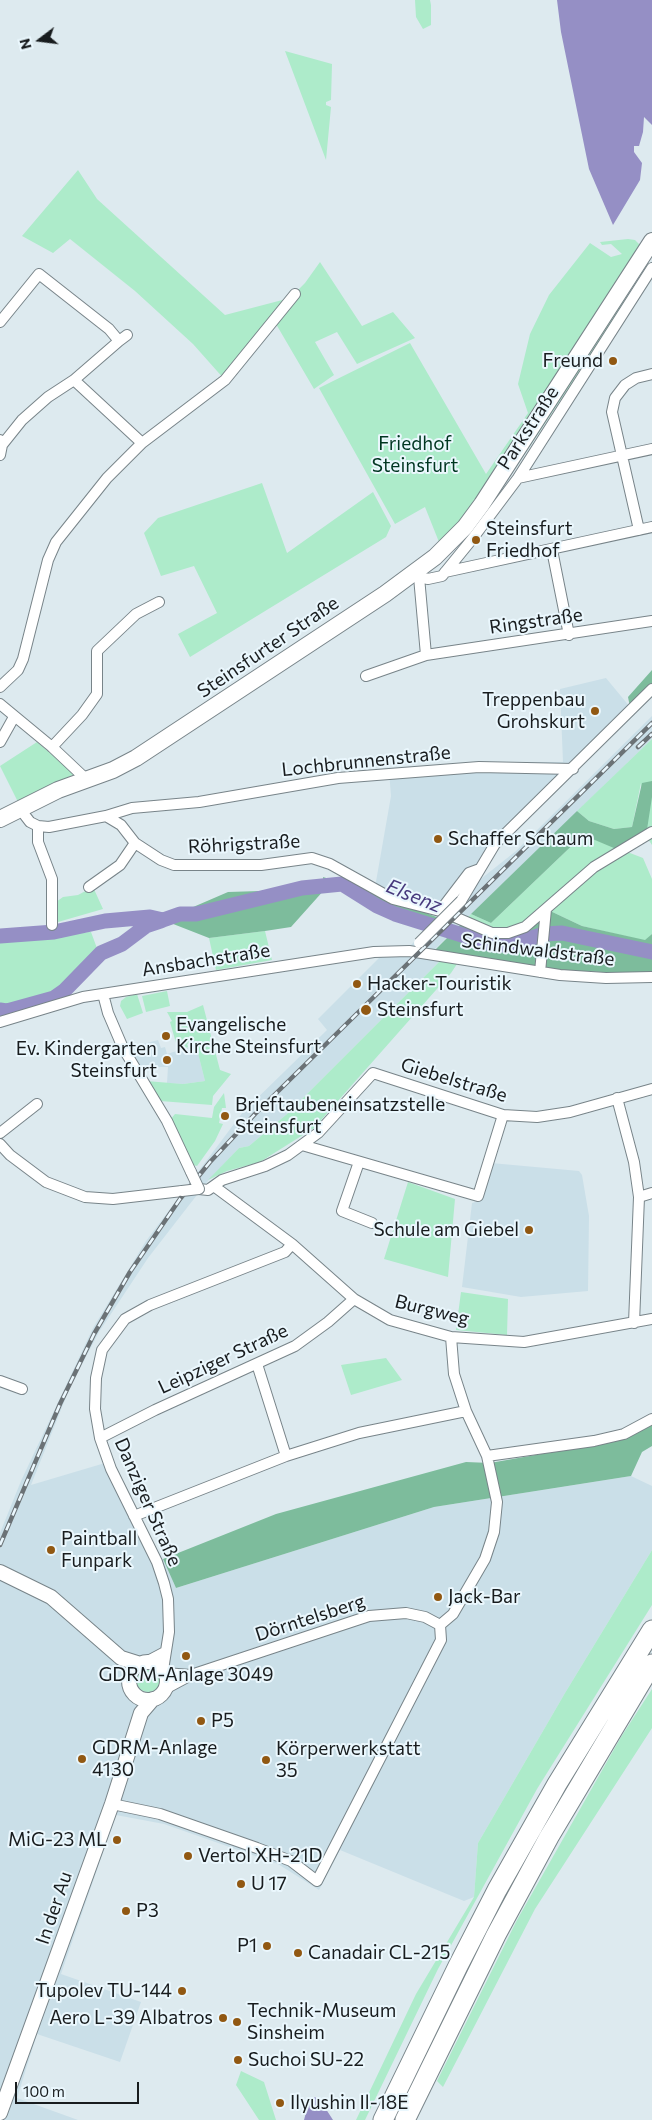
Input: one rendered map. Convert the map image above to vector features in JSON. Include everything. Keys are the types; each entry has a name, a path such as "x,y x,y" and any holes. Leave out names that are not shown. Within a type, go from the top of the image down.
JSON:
{"highway":[{"path":"383,2120 453,1974 506,1875 570,1762 652,1630"},
{"path":"405,2120 496,1934 549,1837 652,1664"}],"main road":[{"name":"Steinsfurter Straße","path":"0,819 58,790 113,770 155,747 417,575 465,526 496,484 651,244"}],"street":[{"name":"Parkstraße","path":"445,572 518,478 652,269"},
{"path":"0,322 39,274 123,338 74,380 48,397 22,420 1,447"},
{"path":"0,687 18,670 23,659 48,560 56,542 107,478 142,443 225,380 295,294"},
{"path":"639,530 613,416 614,402 619,392 629,382 652,374"},
{"path":"74,380 142,443"},
{"path":"518,478 652,449"},
{"path":"426,655 417,575 428,579 442,576 445,572 652,527"},
{"path":"552,550 569,635"},
{"path":"52,747 82,715 97,694 97,652 136,614 159,602"},
{"name":"Ringstraße","path":"366,676 426,655 652,621"},
{"path":"416,949 461,900 495,844 652,689"},
{"path":"0,704 52,747 87,780"},
{"path":"0,742 14,717"},
{"name":"Lochbrunnenstraße","path":"106,816 132,808 199,802 338,778 480,767 573,769"},
{"path":"20,809 30,822 38,826 49,827 106,816"},
{"name":"Röhrigstraße","path":"106,816 121,826 135,843 161,860 174,865 260,865 312,858 330,864 393,899 440,911 492,933 508,933 526,926 594,867 652,832"},
{"path":"38,826 38,842 52,879 52,925"},
{"path":"89,887 120,865 135,843"},
{"path":"440,911 469,873 480,869"},
{"path":"540,972 546,927 546,909"},
{"name":"Schindwaldstraße","path":"416,949 540,972 606,978 652,978"},
{"name":"Ansbachstraße","path":"0,1022 62,1003 103,994 347,956 416,949"},
{"path":"103,994 108,1013 124,1048 167,1121 191,1172 207,1188"},
{"name":"Giebelstraße","path":"302,1145 318,1133 373,1073 503,1115 537,1117 570,1112 652,1089"},
{"path":"617,1098 634,1162 639,1197 634,1323"},
{"path":"0,1133 37,1104"},
{"path":"1,1150 46,1182 85,1197 113,1199 207,1188 222,1180 265,1166 288,1156 302,1145 478,1196 503,1115"},
{"path":"360,1162 342,1211 372,1223"},
{"name":"Burgweg","path":"207,1188 292,1244 354,1299 390,1320 451,1337 524,1342 652,1319"},
{"path":"639,1197 652,1193"},
{"name":"Danziger Straße","path":"164,1672 169,1632 168,1600 164,1583 157,1562 111,1469 100,1438 95,1409 96,1378 102,1350 125,1319 150,1305 285,1252 292,1244"},
{"name":"Leipziger Straße","path":"100,1438 155,1410 295,1346 328,1322 354,1299"},
{"path":"112,1804 160,1814 291,1861 317,1881 441,1640 440,1625 454,1614 485,1559 494,1532 497,1502 487,1456 466,1411 454,1374 451,1337"},
{"path":"257,1364 286,1456"},
{"path":"0,1381 22,1389"},
{"path":"134,1516 198,1489 286,1456 359,1434 466,1411"},
{"path":"487,1456 594,1441 624,1434 652,1419"},
{"path":"0,1572 51,1598 98,1637 121,1658 158,1665 164,1672 165,1689 153,1699 139,1698 131,1690 129,1679 98,1637"},
{"name":"Dörntelsberg","path":"165,1689 191,1675 369,1616 406,1613 425,1617 440,1625"},
{"path":"129,1679 131,1673 143,1663 165,1652"},
{"name":"Dörntelsberg","path":"164,1672 191,1675"},
{"name":"In der Au","path":"139,1698 141,1713"},
{"name":"In der Au","path":"0,2113 112,1804 141,1713 153,1699"}],"shaded area":[{"path":"557,0 652,0 652,125 644,117 643,132 639,146 634,146 634,152 642,163 640,180 613,225 589,169 561,32"},
{"path":"606,678 630,707 492,839 477,882 516,851 652,716 652,739 434,950 444,953 439,962 287,1114 249,1146 239,1148 207,1182 148,1258 99,1332 70,1387 31,1485 105,1463 163,1559 176,1588 434,1507 631,1476 652,1486 652,1550 565,1693 478,1843 474,1897 464,1901 340,1850 319,1890 278,1864 164,1824 116,1815 61,1974 141,2002 120,2062 37,2034 17,2098 78,2120 0,2120 0,1533 21,1481 93,1328 146,1241 243,1112 327,1030 318,1019 382,955 407,949 438,918 374,893 391,796 389,771 479,762 563,762 560,689"},
{"name":"Ev. Kindergarten Steinsfurt","path":"158,1040 161,1048 165,1047 167,1054 196,1045 205,1081 183,1084 167,1083 168,1067 138,1067 129,1048"},
{"name":"Schule am Giebel","path":"491,1163 579,1171 582,1175 589,1216 588,1291 521,1297 462,1287 472,1203 481,1200"},
{"path":"315,2097 324,2106 333,2120 304,2120 309,2101"}],"green space":[{"path":"415,0 430,0 431,25 423,29 416,17"},
{"path":"285,51 332,64 331,100 326,102 326,105 331,107 326,160"},
{"path":"78,170 97,199 225,315 290,298 305,283 320,262 362,326 393,312 415,338 357,364 337,332 315,342 334,375 314,389 276,324 225,380 193,344 135,291 70,239 53,253 22,236"},
{"name":"Friedhof Steinsfurt","path":"635,240 640,245 495,473 458,524 439,542 425,507 395,524 319,388 410,343 486,474 528,413 518,384 530,334 549,295 590,243 611,257 622,254 611,244 602,245 600,242"},
{"path":"652,255 601,339 501,490"},
{"path":"262,483 287,553 373,492 391,526 386,537 190,657 178,634 217,613 194,566 161,576 144,533 158,518"},
{"path":"652,670 652,685 630,707 628,697"},
{"path":"652,739 652,845 646,836 641,783 632,827 614,829 589,821 577,811"},
{"path":"37,742 75,774 18,802 0,766"},
{"path":"652,781 652,797 646,836 621,851 583,835 491,923 471,914 577,811 589,821 614,829 632,827 642,783"},
{"path":"583,835 643,858 652,879 652,934 646,941 582,926 546,909 508,933 465,920 471,914 491,923"},
{"path":"323,877 374,893 439,918 427,931 372,906 349,887 325,889 291,927 209,938 163,920 228,892 324,889"},
{"path":"93,887 103,909 58,922 56,902 63,897 78,895"},
{"path":"546,909 582,926 645,940 652,934 652,974 553,970 434,951 465,920 508,933"},
{"path":"265,931 272,960 216,970 209,938"},
{"path":"91,932 98,951 53,996 7,1009 0,1008 0,938"},
{"path":"444,953 463,955 451,973 314,1128 260,1162 227,1171 208,1180 239,1148 249,1146 287,1114 439,962"},
{"path":"167,991 170,1006 146,1012 142,996"},
{"path":"137,994 143,1013 127,1019 120,1006 121,1001 126,997"},
{"path":"203,1005 220,1070 231,1074 213,1096 212,1105 160,1101 146,1081 183,1084 205,1081 196,1045 194,1046 193,1042 187,1044 188,1047 181,1050 179,1042 176,1043 170,1022 172,1021 167,1012 187,1012"},
{"path":"224,1093 226,1108 222,1108 219,1123 223,1124 215,1141 197,1166 193,1165 170,1120 175,1114 212,1118 214,1107"},
{"path":"408,1182 455,1199 448,1277 384,1259"},
{"path":"461,1292 508,1299 507,1335 456,1330"},
{"path":"386,1358 402,1380 351,1395 341,1365"},
{"path":"652,1422 652,1446 642,1452 631,1476 434,1507 176,1588 163,1559 276,1514 466,1462 490,1463 609,1442"},
{"path":"652,1550 652,1605 537,1789 438,1969 365,2120 356,2120 416,1994 474,1897 478,1843 565,1693"},
{"path":"148,1668 153,1669 159,1675 159,1685 153,1691 148,1692 143,1691 137,1685 136,1680 137,1675 143,1669"},
{"path":"652,1689 652,1728 535,1909 443,2087 437,2081 517,1920 621,1737"},
{"path":"241,2071 264,2082 276,2120 259,2120 236,2085"}],"waterway":[{"name":"Elsenz","path":"0,936 54,932 105,921 150,917 163,920 180,914 196,914 302,888 342,884 377,906 395,914 494,945 510,945 544,934 562,933 652,952"},
{"name":"Elsenz","path":"0,1010 7,1011 54,998 64,991 101,953 122,944 146,926 161,921"}],"railway":[{"path":"0,1545 60,1404 94,1334 130,1272 180,1199 210,1162 255,1114 652,723"},
{"path":"638,747 652,734"}],"place":[{"name":"Freund","path":"613,361"},
{"name":"Steinsfurt Friedhof","path":"476,540"},
{"name":"Treppenbau Grohskurt","path":"595,711"},
{"name":"Schaffer Schaum","path":"438,839"},
{"name":"Hacker-Touristik","path":"357,984"},
{"name":"Steinsfurt","path":"366,1010"},
{"name":"Evangelische Kirche Steinsfurt","path":"166,1036"},
{"name":"Ev. Kindergarten Steinsfurt","path":"167,1060"},
{"name":"Brieftaubeneinsatzstelle Steinsfurt","path":"225,1116"},
{"name":"Schule am Giebel","path":"529,1230"},
{"name":"Paintball Funpark","path":"51,1550"},
{"name":"Jack-Bar","path":"438,1597"},
{"name":"GDRM-Anlage 3049","path":"186,1656"},
{"name":"P5","path":"201,1721"},
{"name":"GDRM-Anlage 4130","path":"82,1759"},
{"name":"Körperwerkstatt 35","path":"266,1760"},
{"name":"MiG-23 ML","path":"117,1840"},
{"name":"Vertol XH-21D","path":"188,1856"},
{"name":"U 17","path":"241,1884"},
{"name":"P3","path":"126,1911"},
{"name":"P1","path":"267,1946"},
{"name":"Canadair CL-215","path":"298,1953"},
{"name":"Tupolev TU-144","path":"182,1991"},
{"name":"Aero L-39 Albatros","path":"223,2018"},
{"name":"Technik-Museum Sinsheim","path":"237,2022"},
{"name":"Suchoi SU-22","path":"238,2060"},
{"name":"Ilyushin Il-18E","path":"280,2103"}]}
